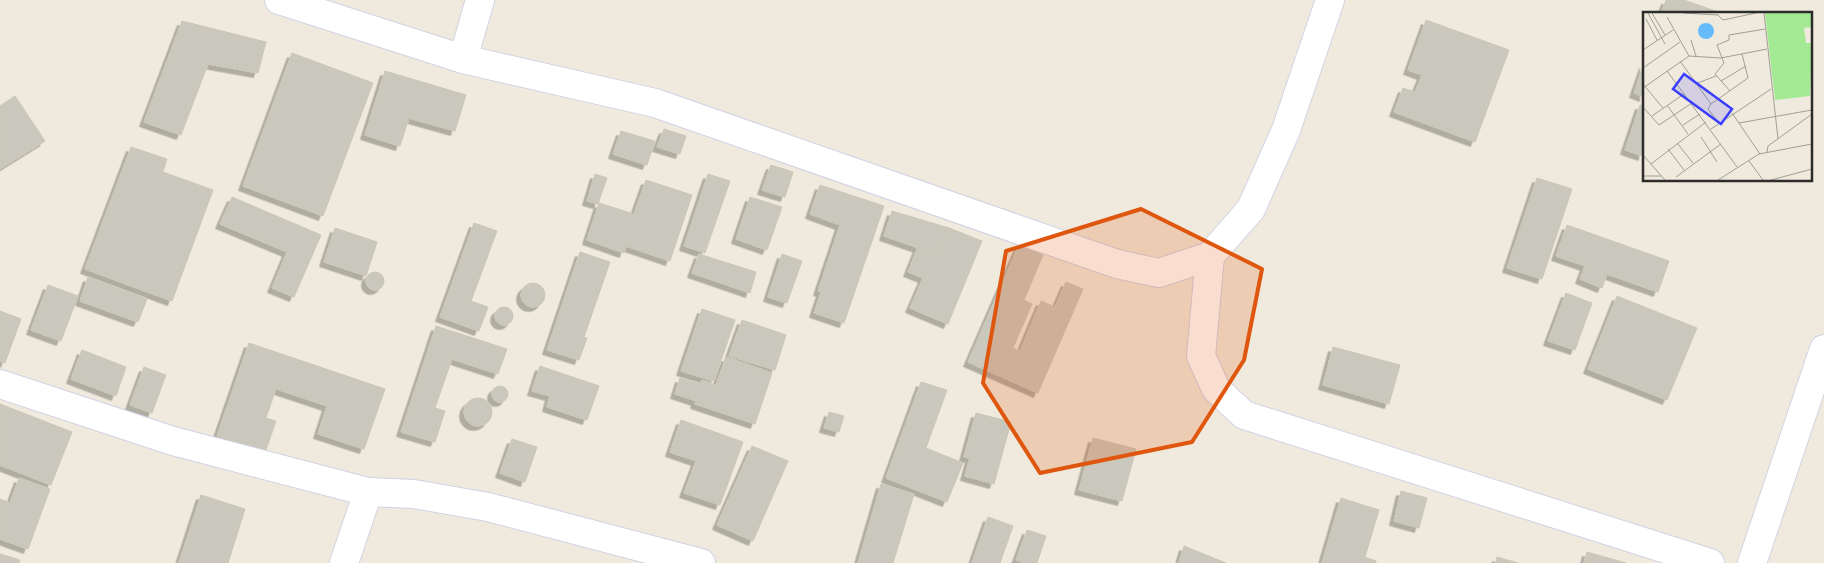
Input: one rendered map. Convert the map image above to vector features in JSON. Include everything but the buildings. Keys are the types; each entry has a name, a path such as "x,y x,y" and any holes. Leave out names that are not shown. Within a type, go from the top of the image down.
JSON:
{"street":[{"path":"279,0 463,59 655,103 1117,264 1159,273 1210,256 1251,210 1286,130 1330,0"},
{"path":"463,59 480,0"},
{"path":"1210,256 1201,356 1216,389 1244,415 1710,563"},
{"path":"1752,563 1824,350"},
{"path":"0,384 173,441 368,492 414,494 488,507 701,563"},
{"path":"344,563 368,492"}],"highlighted area":[{"path":"1141,209 1262,269 1244,360 1192,442 1040,473 983,383 1006,251"}]}
